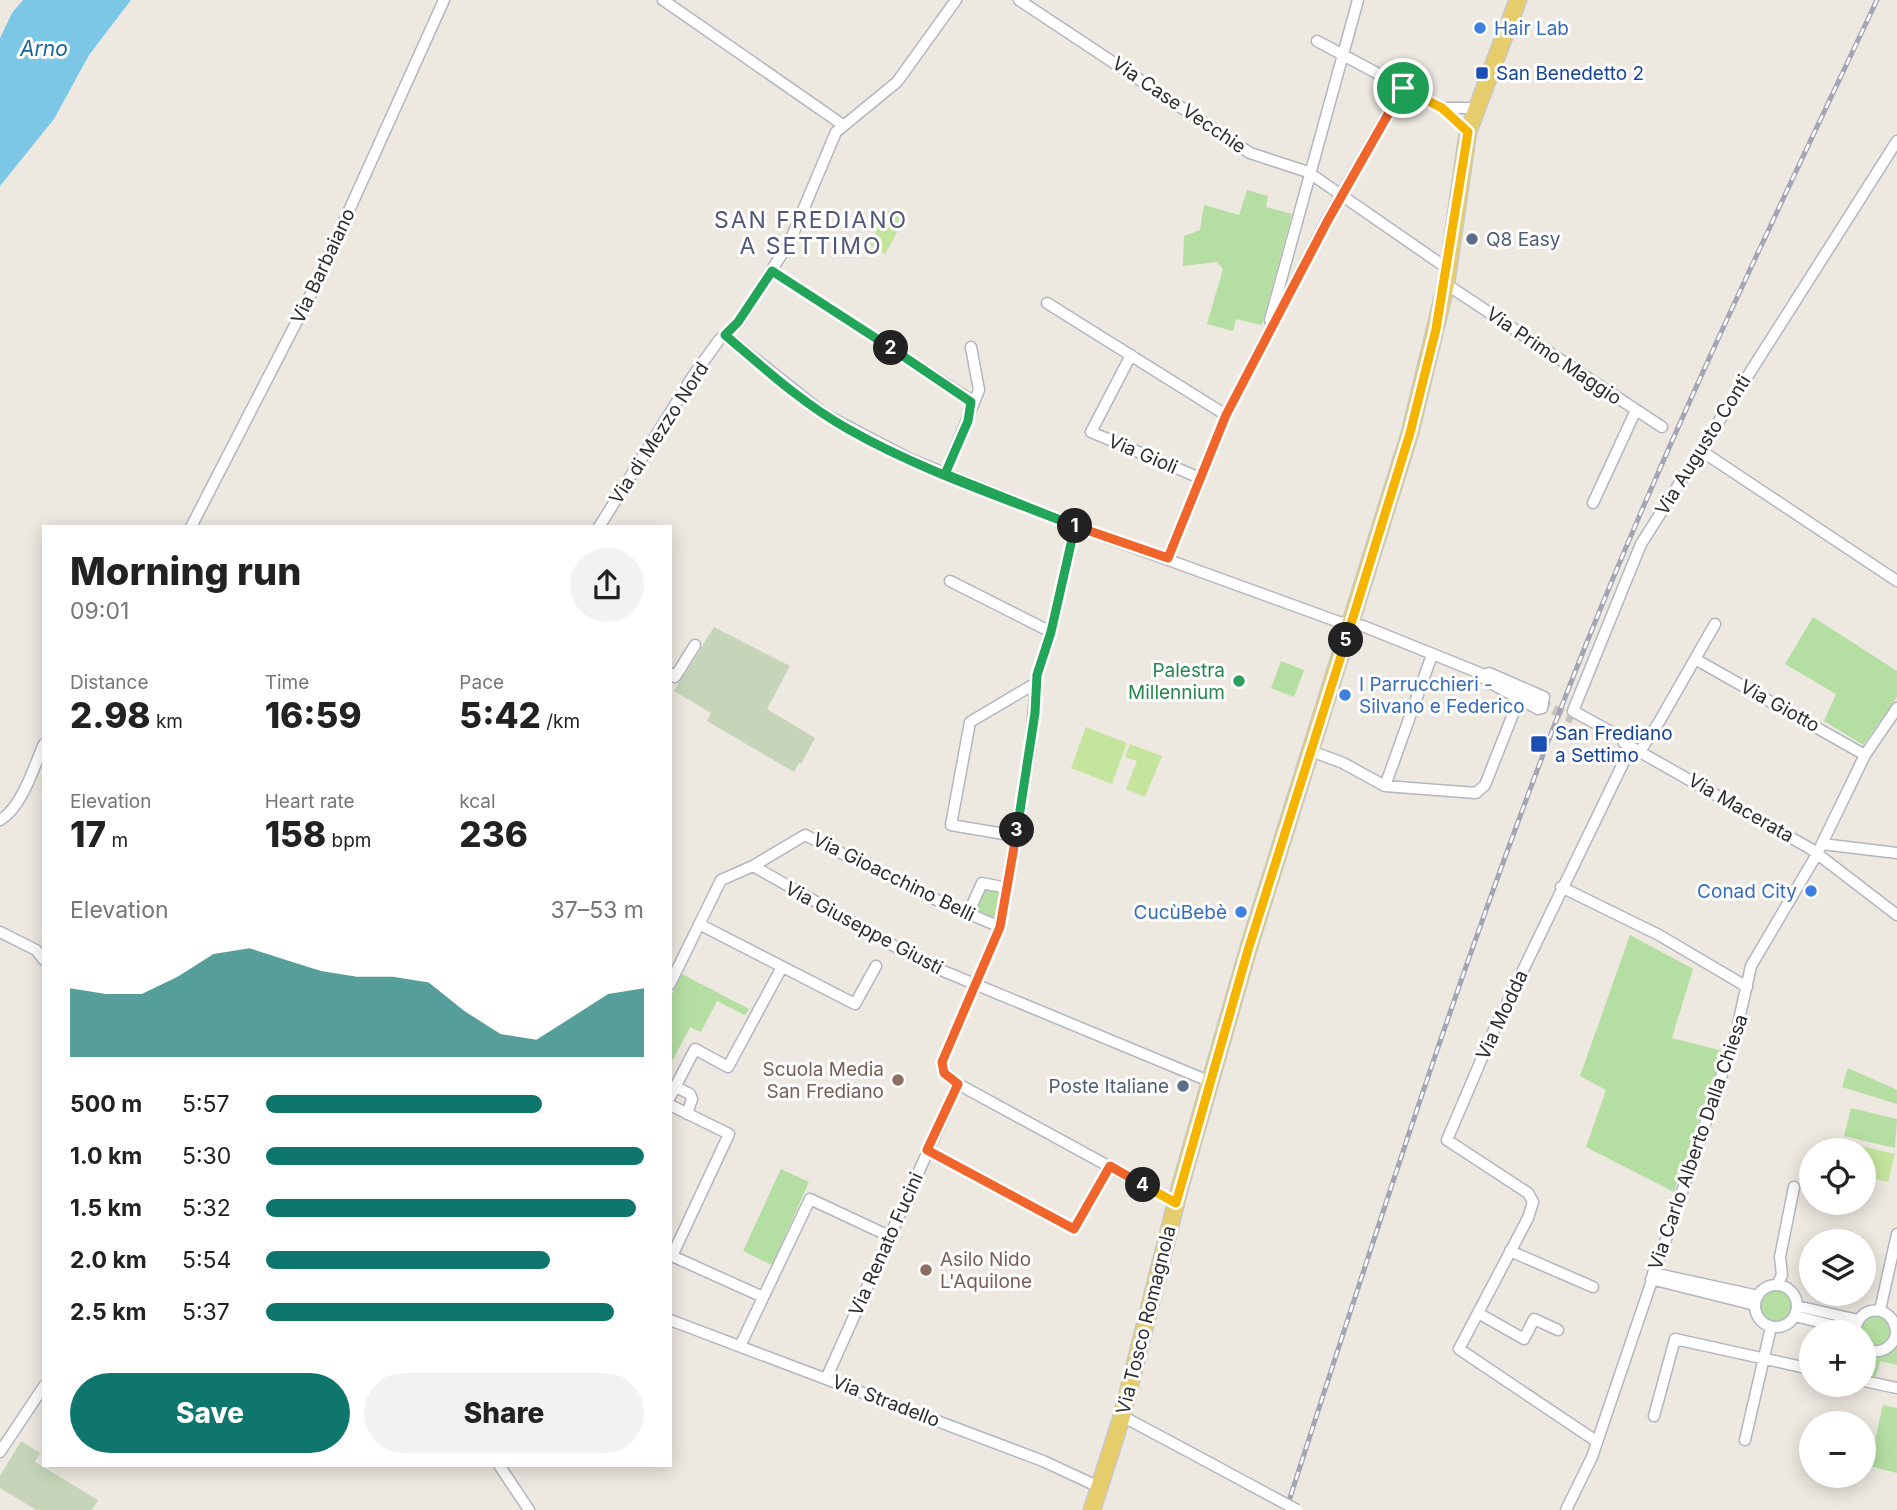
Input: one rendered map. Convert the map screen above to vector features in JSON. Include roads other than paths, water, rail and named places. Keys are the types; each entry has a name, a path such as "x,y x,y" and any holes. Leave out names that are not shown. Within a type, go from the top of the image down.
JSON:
{"main road":[{"name":"Via Tosco Romagnola","path":"1097,1502 1210,1082 1412,426 1447,276 1468,132 1518,0"}],"street":[{"name":"Via Barbaiano","path":"192,525 314,288 444,0"},
{"path":"663,0 843,125"},
{"name":"Via di Mezzo Nord","path":"600,525 673,408 725,335 738,322 790,241 832,138 843,125 897,82 956,0"},
{"name":"Via Case Vecchie","path":"1019,0 1250,153 1308,172 1447,276"},
{"path":"1269,331 1308,172 1358,0"},
{"path":"1317,41 1442,108 1468,132"},
{"path":"1168,558 1226,415 1341,196 1403,88"},
{"path":"1442,108 1477,108"},
{"name":"Via Augusto Conti","path":"1573,715 1641,544 1897,141"},
{"path":"772,271 966,397 972,406"},
{"name":"Via Primo Maggio","path":"1447,276 1662,427"},
{"path":"1047,303 1226,415"},
{"path":"725,335 826,415 874,442 945,474 1075,526 1326,617 1352,623 1483,677 1538,709 1545,701 1544,697 1494,673 1483,677"},
{"path":"945,474 979,385 971,347"},
{"name":"Via Gioli","path":"1131,355 1091,432 1199,478"},
{"path":"1593,503 1636,410"},
{"path":"1700,450 1897,581"},
{"path":"1075,526 1051,632 1035,683 1035,713 1000,927 942,1062 944,1073 958,1084 1176,1203"},
{"path":"950,581 1051,632"},
{"name":"Via Modda","path":"1596,1441 1459,1349 1528,1218 1531,1197 1447,1140 1561,887 1632,747 1695,659 1714,624"},
{"path":"672,675 676,677 695,645"},
{"path":"1385,786 1432,655"},
{"name":"Via Giotto","path":"1695,659 1864,755"},
{"path":"1483,677 1497,680 1541,703"},
{"path":"1016,836 951,825 970,722 1035,683"},
{"path":"1311,751 1343,763 1385,786 1476,793 1485,785 1519,699"},
{"name":"Via Carlo Alberto Dalla Chiesa","path":"1596,1441 1736,1033 1751,966 1819,849 1864,755 1897,708"},
{"name":"Via Macerata","path":"1573,715 1819,849 1897,915"},
{"path":"0,820 7,816 19,798 42,748"},
{"name":"Via Gioacchino Belli","path":"753,866 805,835 1000,927"},
{"path":"1819,849 1897,853"},
{"path":"672,980 722,880 753,866"},
{"name":"Via Giuseppe Giusti","path":"753,866 924,964 1210,1082"},
{"path":"968,914 982,883 1007,888"},
{"path":"1561,887 1659,935 1747,987"},
{"path":"699,925 855,1004 876,966"},
{"path":"0,932 36,950 42,958"},
{"path":"672,1094 695,1049 729,1067 782,967"},
{"name":"Via Renato Fucini","path":"827,1379 958,1084"},
{"path":"676,1087 690,1094 692,1100 687,1114"},
{"path":"672,1106 729,1135 672,1256 763,1297"},
{"path":"927,1150 1074,1229 1110,1166"},
{"path":"1777,1285 1782,1275 1780,1257 1794,1186"},
{"path":"740,1346 810,1199 889,1236"},
{"path":"1880,1310 1897,1234"},
{"path":"1510,1251 1593,1287"},
{"path":"1652,1276 1757,1300"},
{"path":"1777,1285 1791,1292 1796,1311 1785,1325 1771,1327 1760,1319 1757,1300 1766,1288 1777,1285"},
{"path":"1861,1320 1866,1312 1880,1310 1892,1318 1896,1335 1883,1350 1876,1350"},
{"path":"1796,1311 1828,1320"},
{"path":"1478,1313 1524,1339 1534,1319 1558,1330"},
{"name":"Via Stradello","path":"672,1321 1043,1461 1097,1502"},
{"path":"1745,1440 1771,1327"},
{"path":"1654,1416 1675,1339 1799,1366"},
{"path":"1876,1383 1897,1388"},
{"path":"0,1452 42,1388"},
{"path":"1122,1416 1297,1510"},
{"path":"1566,1510 1588,1467 1596,1441"},
{"path":"500,1467 529,1510"}],"water":[{"name":"Arno","path":"23,0 131,0 89,55 54,119 0,186 0,38 12,13"}],"tunnel":[{"path":"1540,703 1573,719"}],"railway":[{"path":"1286,1510 1392,1184 1466,968 1585,647 1689,402 1877,0"}],"place":[{"name":"Hair Lab","path":"1480,28"},
{"name":"San Benedetto 2","path":"1482,73"},
{"name":"Q8 Easy","path":"1472,239"},
{"name":"Palestra Millennium","path":"1239,681"},
{"name":"I Parrucchieri - Silvano e Federico","path":"1345,695"},
{"name":"San Frediano a Settimo","path":"1539,744"},
{"name":"Conad City","path":"1811,891"},
{"name":"CucùBebè","path":"1241,912"},
{"name":"Scuola Media San Frediano","path":"898,1080"},
{"name":"Poste Italiane","path":"1183,1086"},
{"name":"Asilo Nido L'Aquilone","path":"926,1270"}],"district":[{"name":"SAN FREDIANO A SETTIMO","path":"811,233"}]}
